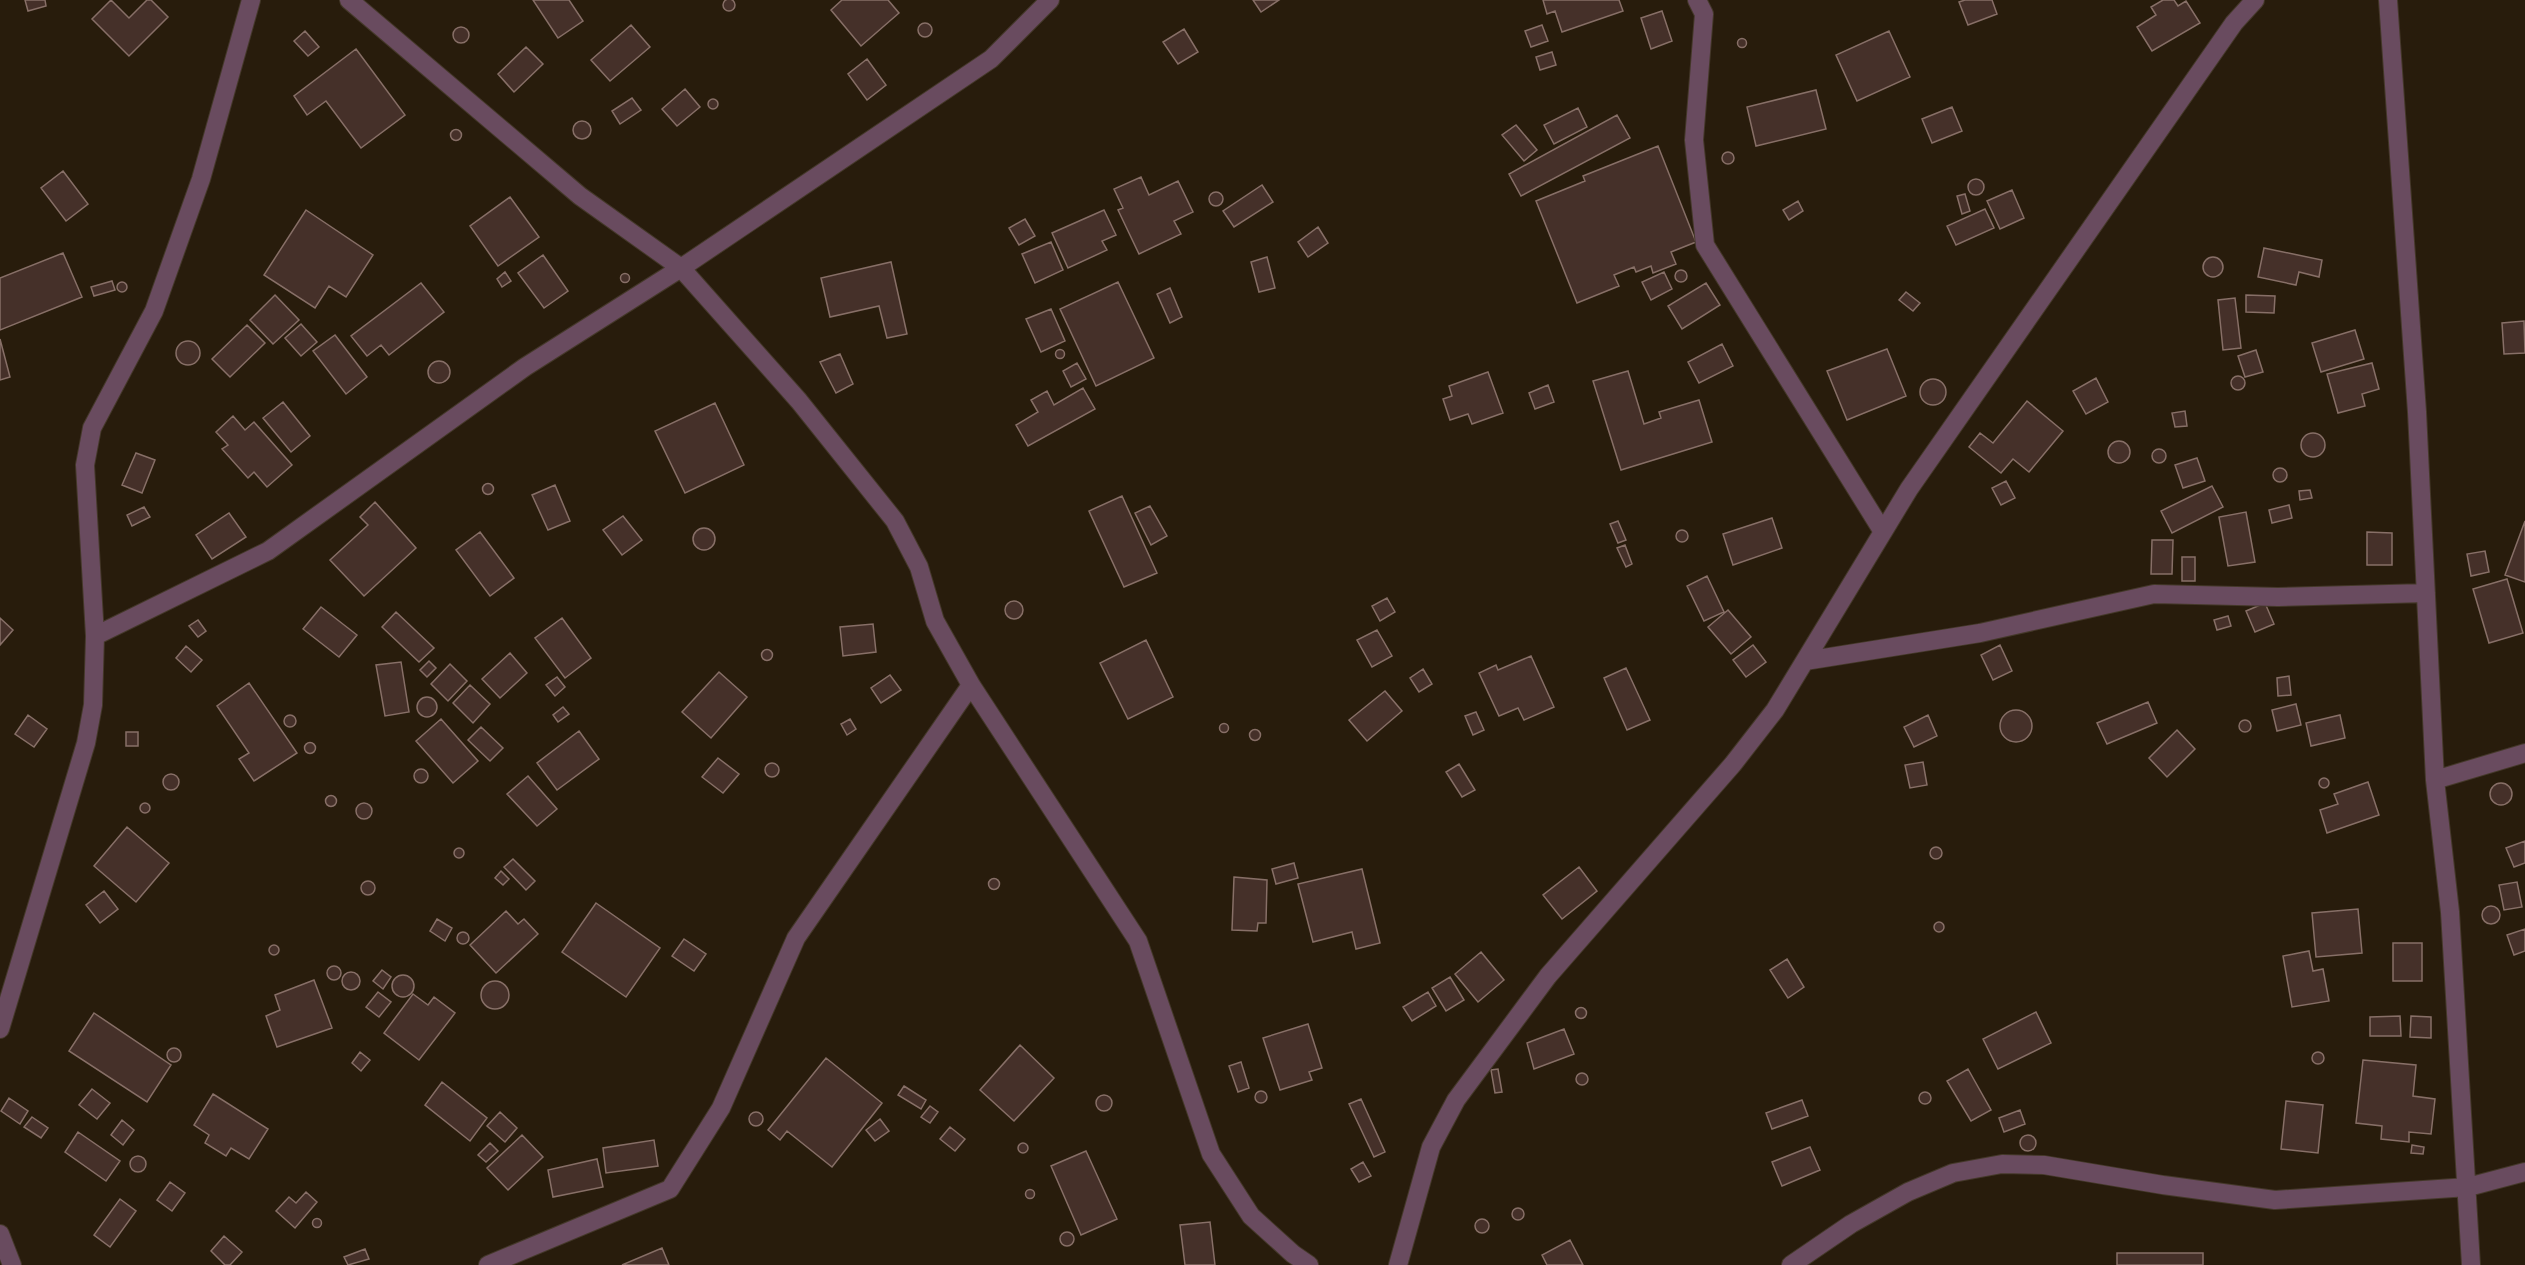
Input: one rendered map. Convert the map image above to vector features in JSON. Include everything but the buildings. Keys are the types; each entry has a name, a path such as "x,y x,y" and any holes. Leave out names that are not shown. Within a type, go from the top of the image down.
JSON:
{"street":[{"path":"0,1029 86,743 93,705 95,636 85,465 92,428 154,311 201,179 251,0"},
{"path":"349,0 580,196 681,268 799,401 896,521 919,567 935,621 971,685 1138,941 1211,1154 1251,1216 1293,1254 1309,1265"},
{"path":"95,636 268,551 525,367 681,268 991,59 1050,0"},
{"path":"1697,0 1704,14 1694,140 1705,245 1883,532"},
{"path":"1398,1265 1431,1147 1456,1100 1548,976 1733,764 1775,710 1909,489 2234,23 2255,0"},
{"path":"2388,0 2416,400 2435,780 2450,912 2471,1265"},
{"path":"1805,661 1980,633 2154,594 2278,597 2426,593"},
{"path":"488,1265 670,1189 721,1108 796,938 971,685"},
{"path":"2435,780 2525,753"},
{"path":"1791,1265 1851,1224 1908,1192 1953,1173 2002,1164 2044,1165 2163,1185 2275,1200 2468,1187 2525,1172"},
{"path":"0,1234 12,1265"}]}
